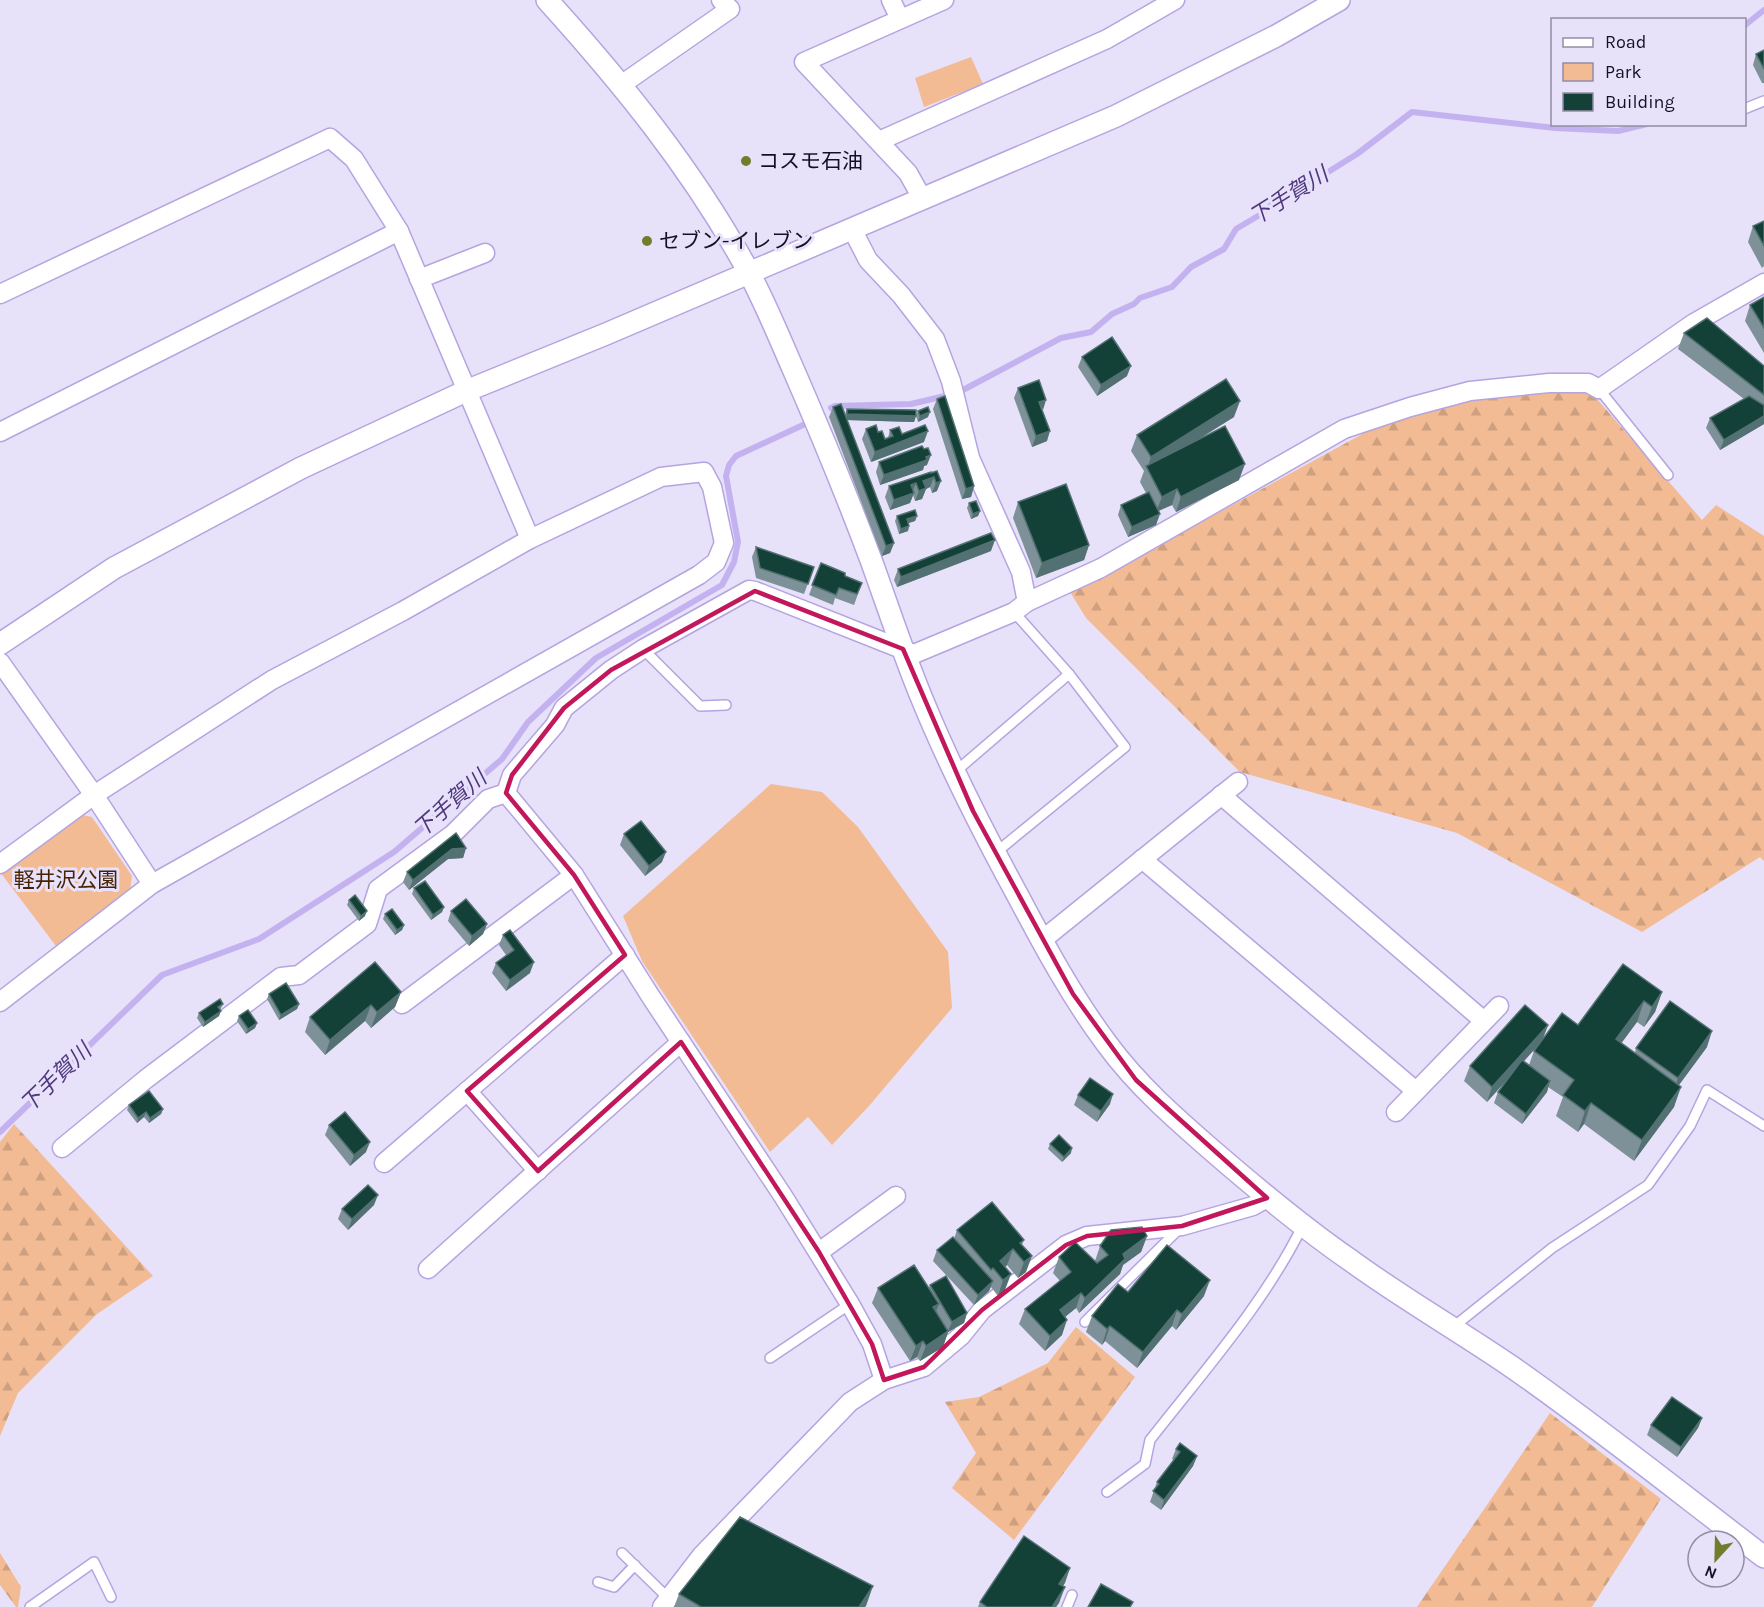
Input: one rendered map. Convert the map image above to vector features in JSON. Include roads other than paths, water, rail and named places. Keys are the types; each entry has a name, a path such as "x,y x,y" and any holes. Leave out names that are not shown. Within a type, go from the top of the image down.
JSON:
{"street":[{"path":"546,0 621,85 656,129 716,215 749,273 811,409 869,554 903,650 954,772 994,854 1041,941 1073,994 1108,1045 1136,1080 1267,1198 1350,1261 1511,1366 1764,1557"},
{"path":"621,85 730,9 721,0"},
{"path":"891,0 900,20"},
{"path":"922,198 908,173 804,62 944,0"},
{"path":"879,141 1107,39 1175,0"},
{"path":"0,644 114,568 301,468 466,391 1116,116 1276,36 1339,0"},
{"path":"0,294 330,138 354,159 399,231 530,539"},
{"path":"852,229 868,260 901,295 935,339 951,381 970,458 1021,572 1020,607"},
{"path":"0,432 399,231"},
{"path":"419,279 485,253"},
{"path":"506,793 512,775 555,725 564,708 611,670 643,649 749,591 755,591 914,654 1101,568 1344,429 1410,407 1470,391 1549,383 1588,383 1599,389 1694,323 1764,283"},
{"path":"0,864 94,795 272,680 403,611 530,539 661,477 704,472 712,487 724,543 716,562 699,575 152,884 0,1002"},
{"path":"0,662 94,795 152,884"},
{"path":"1041,941 1238,782"},
{"path":"506,793 574,875 819,1252 872,1344 885,1380"},
{"path":"62,1148 146,1079 281,977 299,975 367,924 378,889 453,834 488,799 506,793"},
{"path":"1221,795 1484,1021"},
{"path":"1142,859 1416,1091"},
{"path":"402,1004 574,875"},
{"path":"384,1162 625,956"},
{"path":"1396,1112 1498,1006"},
{"path":"428,1269 681,1042"},
{"path":"467,1091 538,1171"},
{"path":"819,1252 896,1196"},
{"path":"665,1603 702,1556 850,1402 885,1380 924,1367 961,1336 982,1310 1066,1245 1087,1236 1182,1226 1253,1206 1267,1198"}],"lane":[{"path":"1746,108 1764,101"},
{"path":"1599,389 1668,475"},
{"path":"994,854 1125,747 1020,607"},
{"path":"643,649 700,706 726,705"},
{"path":"954,772 1069,674"},
{"path":"1452,1328 1552,1248 1648,1185 1690,1126 1707,1090 1764,1126"},
{"path":"1107,1492 1145,1464 1150,1440 1248,1314 1294,1244 1303,1225"},
{"path":"1085,1322 1182,1226"},
{"path":"770,1358 850,1304"},
{"path":"622,1553 635,1565 665,1603"},
{"path":"30,1607 94,1562 111,1597"},
{"path":"598,1581 614,1587 635,1565"},
{"path":"1067,1607 1072,1595"}],"waterway":[{"name":"下手賀川","path":"1746,24 1764,10"},
{"name":"下手賀川","path":"963,390 1061,338 1091,332 1112,314 1134,304 1140,298 1172,287 1191,267 1224,249 1236,229 1263,213 1279,197 1296,192 1357,154 1412,112 1555,128 1618,131 1639,126"},
{"name":"下手賀川","path":"831,408 911,404 945,396"},
{"name":"下手賀川","path":"0,1132 162,975 259,939 394,852 502,759 528,722 596,658 722,585 734,562 738,542 726,476 729,465 736,456 803,425"}],"place":[{"name":"コスモ石油","path":"746,161"},
{"name":"セブン-イレブン","path":"647,241"}],"park label":[{"name":"軽井沢公園","path":"66,880"}]}
